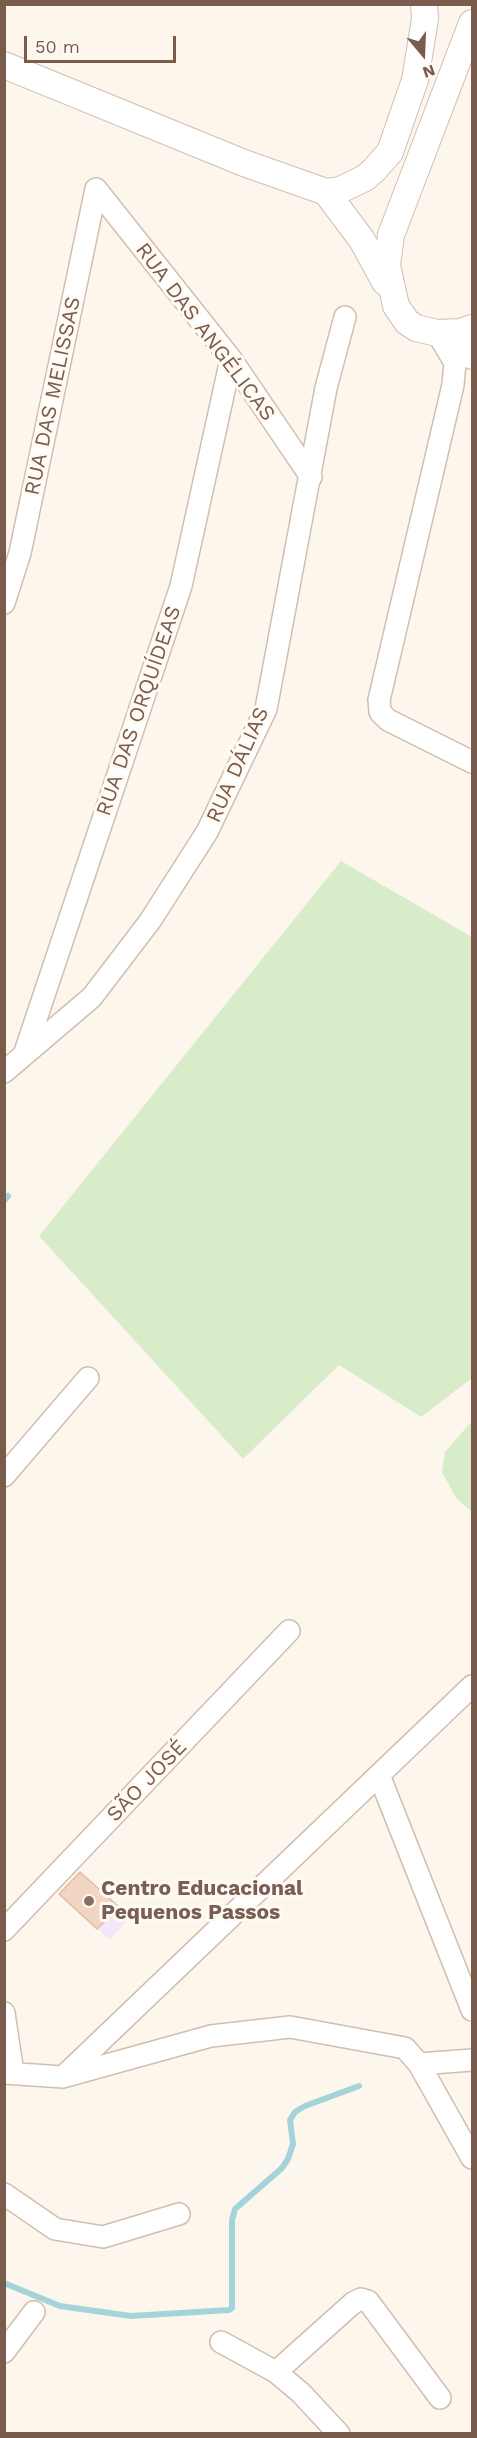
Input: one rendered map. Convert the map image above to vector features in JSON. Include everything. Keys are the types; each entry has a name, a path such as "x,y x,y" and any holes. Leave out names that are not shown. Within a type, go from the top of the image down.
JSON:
{"street":[{"path":"4,65 244,163 326,192 340,190 365,178 390,152 415,80 425,19 424,4"},
{"path":"396,306 387,265 391,235 472,23"},
{"name":"RUA DAS ANGÉLICAS","path":"96,189 231,359 311,477"},
{"name":"RUA DAS MELISSAS","path":"4,603 20,553 96,189"},
{"path":"326,192 362,240 375,261 396,306 407,322 416,328 437,333 461,332 472,328"},
{"name":"RUA DÁLIAS","path":"10,1065 92,997 150,921 207,832 266,709 326,388 345,316"},
{"path":"437,333 472,356"},
{"path":"437,333 455,363 453,385 379,700 380,712 388,720 472,762"},
{"name":"RUA DAS ORQUÍDEAS","path":"10,1065 181,586 231,359"},
{"path":"4,1476 88,1378"},
{"name":"SÃO JOSÉ","path":"4,1930 289,1631"},
{"path":"63,2077 472,1686"},
{"path":"379,1775 472,2010"},
{"path":"4,2013 9,2073 63,2077 211,2036 290,2027 405,2048 419,2064 472,2158"},
{"path":"419,2064 472,2060"},
{"path":"4,2194 55,2229 103,2237 179,2214"},
{"path":"276,2372 353,2302 361,2299 368,2301 440,2398"},
{"path":"4,2352 34,2312"},
{"path":"221,2342 276,2372 301,2393 339,2433"}],"shaded area":[{"name":"Centro Educacional Pequenos Passos","path":"80,1872 130,1917 110,1940 59,1894"}],"green space":[{"path":"341,861 472,937 472,1378 421,1417 339,1365 243,1459 39,1236"},
{"path":"472,1421 472,1512 456,1498 442,1472 445,1452"}],"building":[{"name":"Centro Educacional Pequenos Passos","path":"80,1872 119,1907 97,1929 59,1894"}],"waterway":[{"path":"4,1201 8,1196"},
{"path":"4,2283 60,2306 131,2316 229,2310 232,2308 232,2220 235,2209 282,2168 288,2159 293,2144 290,2120 295,2112 359,2086"}],"place":[{"name":"Centro Educacional Pequenos Passos","path":"89,1901"}]}
